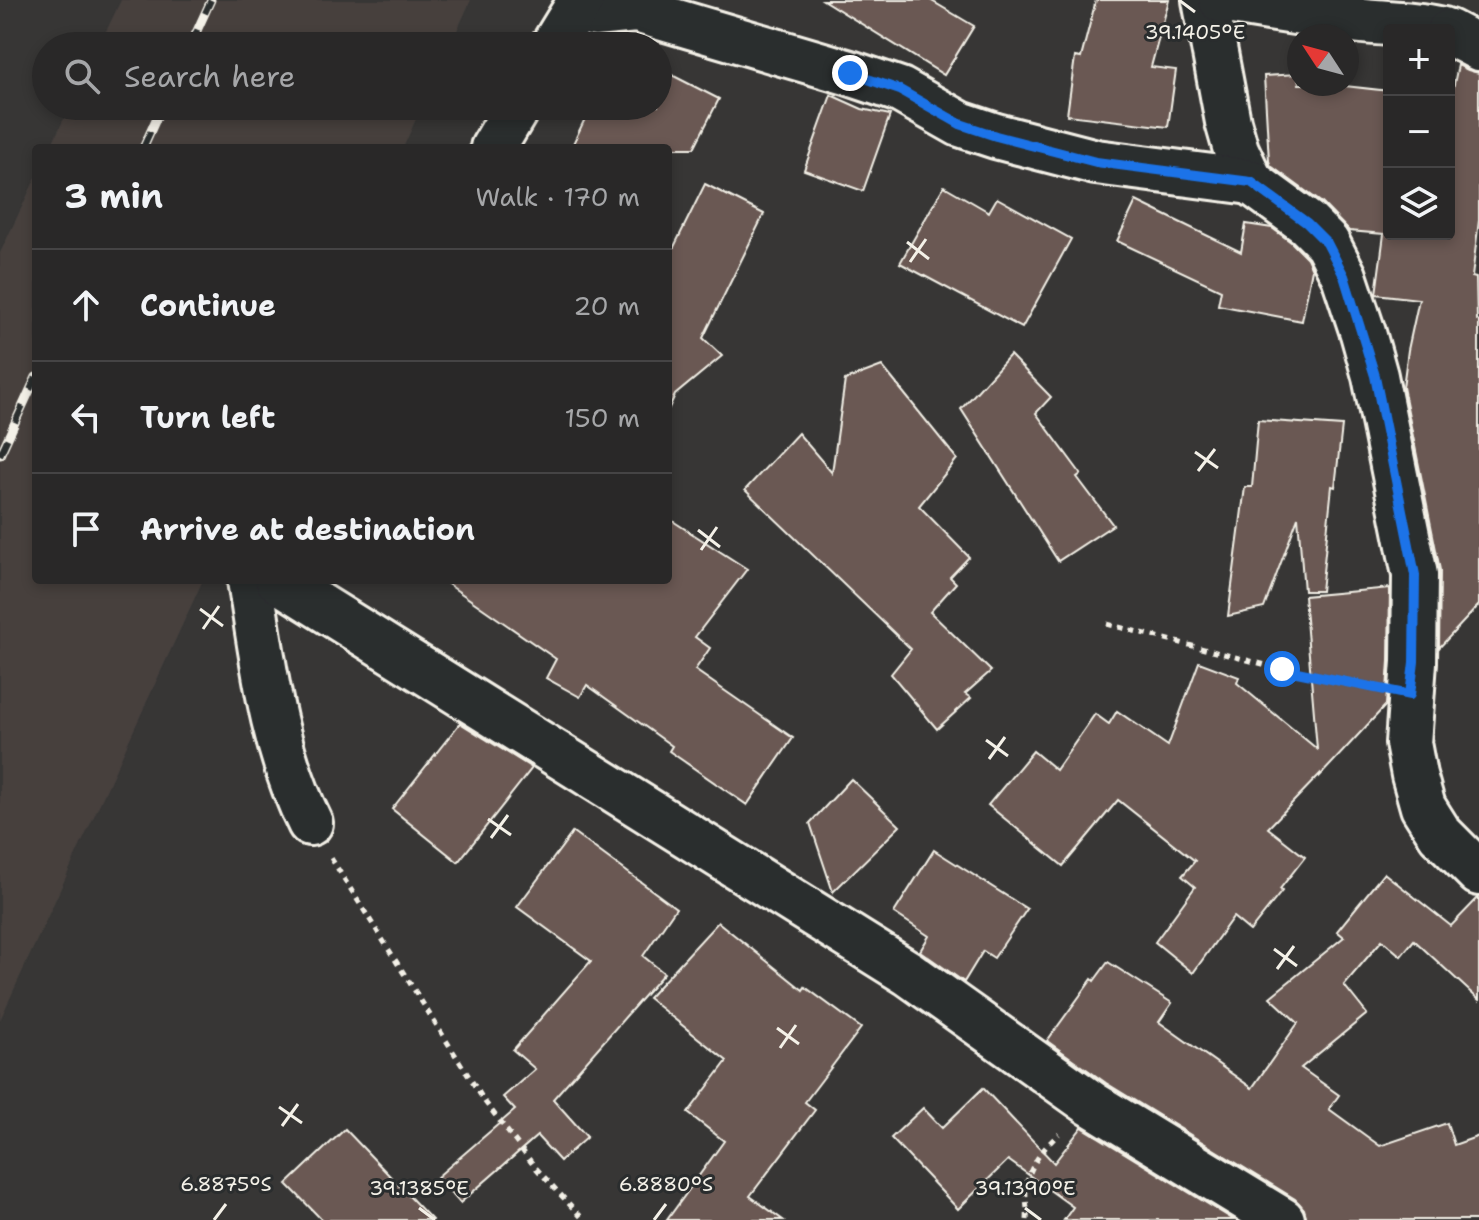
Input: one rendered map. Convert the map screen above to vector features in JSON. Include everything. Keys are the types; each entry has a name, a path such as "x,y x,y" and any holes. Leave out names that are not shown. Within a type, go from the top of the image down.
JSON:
{"street":[{"path":"1205,0 1228,122 1236,150 1251,182 1307,223 1327,243 1344,276 1363,333 1375,376 1415,575 1414,662 1408,743 1414,775 1423,807 1440,834 1479,873"},
{"path":"1221,0 1398,24"},
{"path":"562,32 580,2 594,14 636,10 900,90 960,124 996,136 1096,162 1251,182"},
{"path":"1455,35 1479,48"},
{"path":"495,144 510,120"},
{"path":"251,584 271,704 295,792 310,823"},
{"path":"284,584 908,973 1092,1104 1282,1220"}],"path":[{"path":"1107,624 1282,669 1410,695"},
{"path":"310,823 485,1102 535,1167 584,1220"},
{"path":"1027,1220 1026,1190 1031,1168 1051,1140 1092,1104"}],"shaded area":[{"path":"121,0 471,0 456,32 106,32"},
{"path":"63,120 416,120 405,144 52,144"},
{"path":"32,185 32,584 201,584 0,1020 0,253"}],"building":[{"path":"823,0 930,0 974,26 944,75"},
{"path":"1096,0 1169,0 1151,67 1176,70 1168,127 1067,115 1075,57 1081,58"},
{"path":"1458,65 1479,73 1479,220 1472,277 1476,278 1479,321 1479,605 1439,648 1440,570 1403,387 1419,299 1376,294 1383,240 1455,240 1455,79"},
{"path":"672,75 719,99 694,148 672,148 672,144 573,144 584,120 672,120"},
{"path":"1287,75 1287,96 1359,96 1359,88 1383,90 1383,234 1349,231 1322,203 1271,166 1269,161 1264,76"},
{"path":"831,95 862,109 890,115 863,191 804,170"},
{"path":"705,184 764,214 703,338 722,356 675,395 672,401 672,251"},
{"path":"944,186 989,212 997,198 1071,239 1022,328 900,263"},
{"path":"1136,201 1241,252 1246,224 1272,228 1307,258 1312,269 1302,321 1218,305 1221,290 1117,241"},
{"path":"1010,355 1051,397 1036,413 1081,474 1077,477 1113,525 1058,561 961,409"},
{"path":"882,366 957,459 919,506 969,557 950,577 956,583 930,612 991,671 965,694 971,698 937,729 891,674 911,649 745,490 798,433 832,473 845,380"},
{"path":"1258,420 1342,426 1321,591 1304,591 1298,517 1264,608 1228,616 1245,487 1252,487"},
{"path":"672,521 747,569 695,637 710,648 695,670 793,738 747,805 669,751 672,746 587,685 580,697 546,678 556,659 448,584 672,584"},
{"path":"1390,588 1386,705 1268,828 1305,857 1280,889 1282,891 1250,931 1233,917 1193,973 1155,942 1195,887 1182,876 1195,861 1118,800 1063,866 988,805 1033,751 1056,770 1095,714 1109,724 1117,711 1168,746 1199,662 1239,677 1237,683 1317,749 1304,596"},
{"path":"460,723 532,768 458,862 392,809"},
{"path":"851,779 900,826 833,892 810,823"},
{"path":"573,832 676,908 643,956 664,973 553,1099 587,1137 560,1161 537,1136 460,1203 437,1177 515,1110 503,1097 535,1069 513,1050 591,961 517,907"},
{"path":"934,850 1027,909 994,958 983,951 964,982 920,951 929,936 894,913"},
{"path":"1384,873 1451,926 1479,897 1479,1000 1414,940 1401,956 1382,940 1344,985 1367,1014 1301,1068 1339,1095 1329,1109 1380,1146 1447,1123 1454,1145 1479,1136 1479,1220 1307,1220 1304,1209 1295,1199 1106,1083 1047,1041 1108,962 1172,1003 1159,1022 1252,1088 1298,1023 1270,997 1344,937 1337,931"},
{"path":"718,922 803,990 805,987 861,1028 805,1102 815,1110 750,1196 783,1220 667,1220 724,1141 688,1113 727,1061 648,998"},
{"path":"983,1088 1054,1163 1082,1127 1234,1220 1064,1220 1073,1207 1008,1160 958,1209 891,1138 923,1108 942,1128"},
{"path":"345,1129 432,1220 322,1220 287,1184"}],"railway":[{"path":"196,32 211,0"},
{"path":"145,144 156,120"},
{"path":"0,455 32,386"}],"route":[{"path":"850,73 900,90 960,124 996,136 1096,162 1251,182 1307,223 1327,243 1344,276 1375,376 1415,575 1414,662 1410,695 1282,669"}]}
